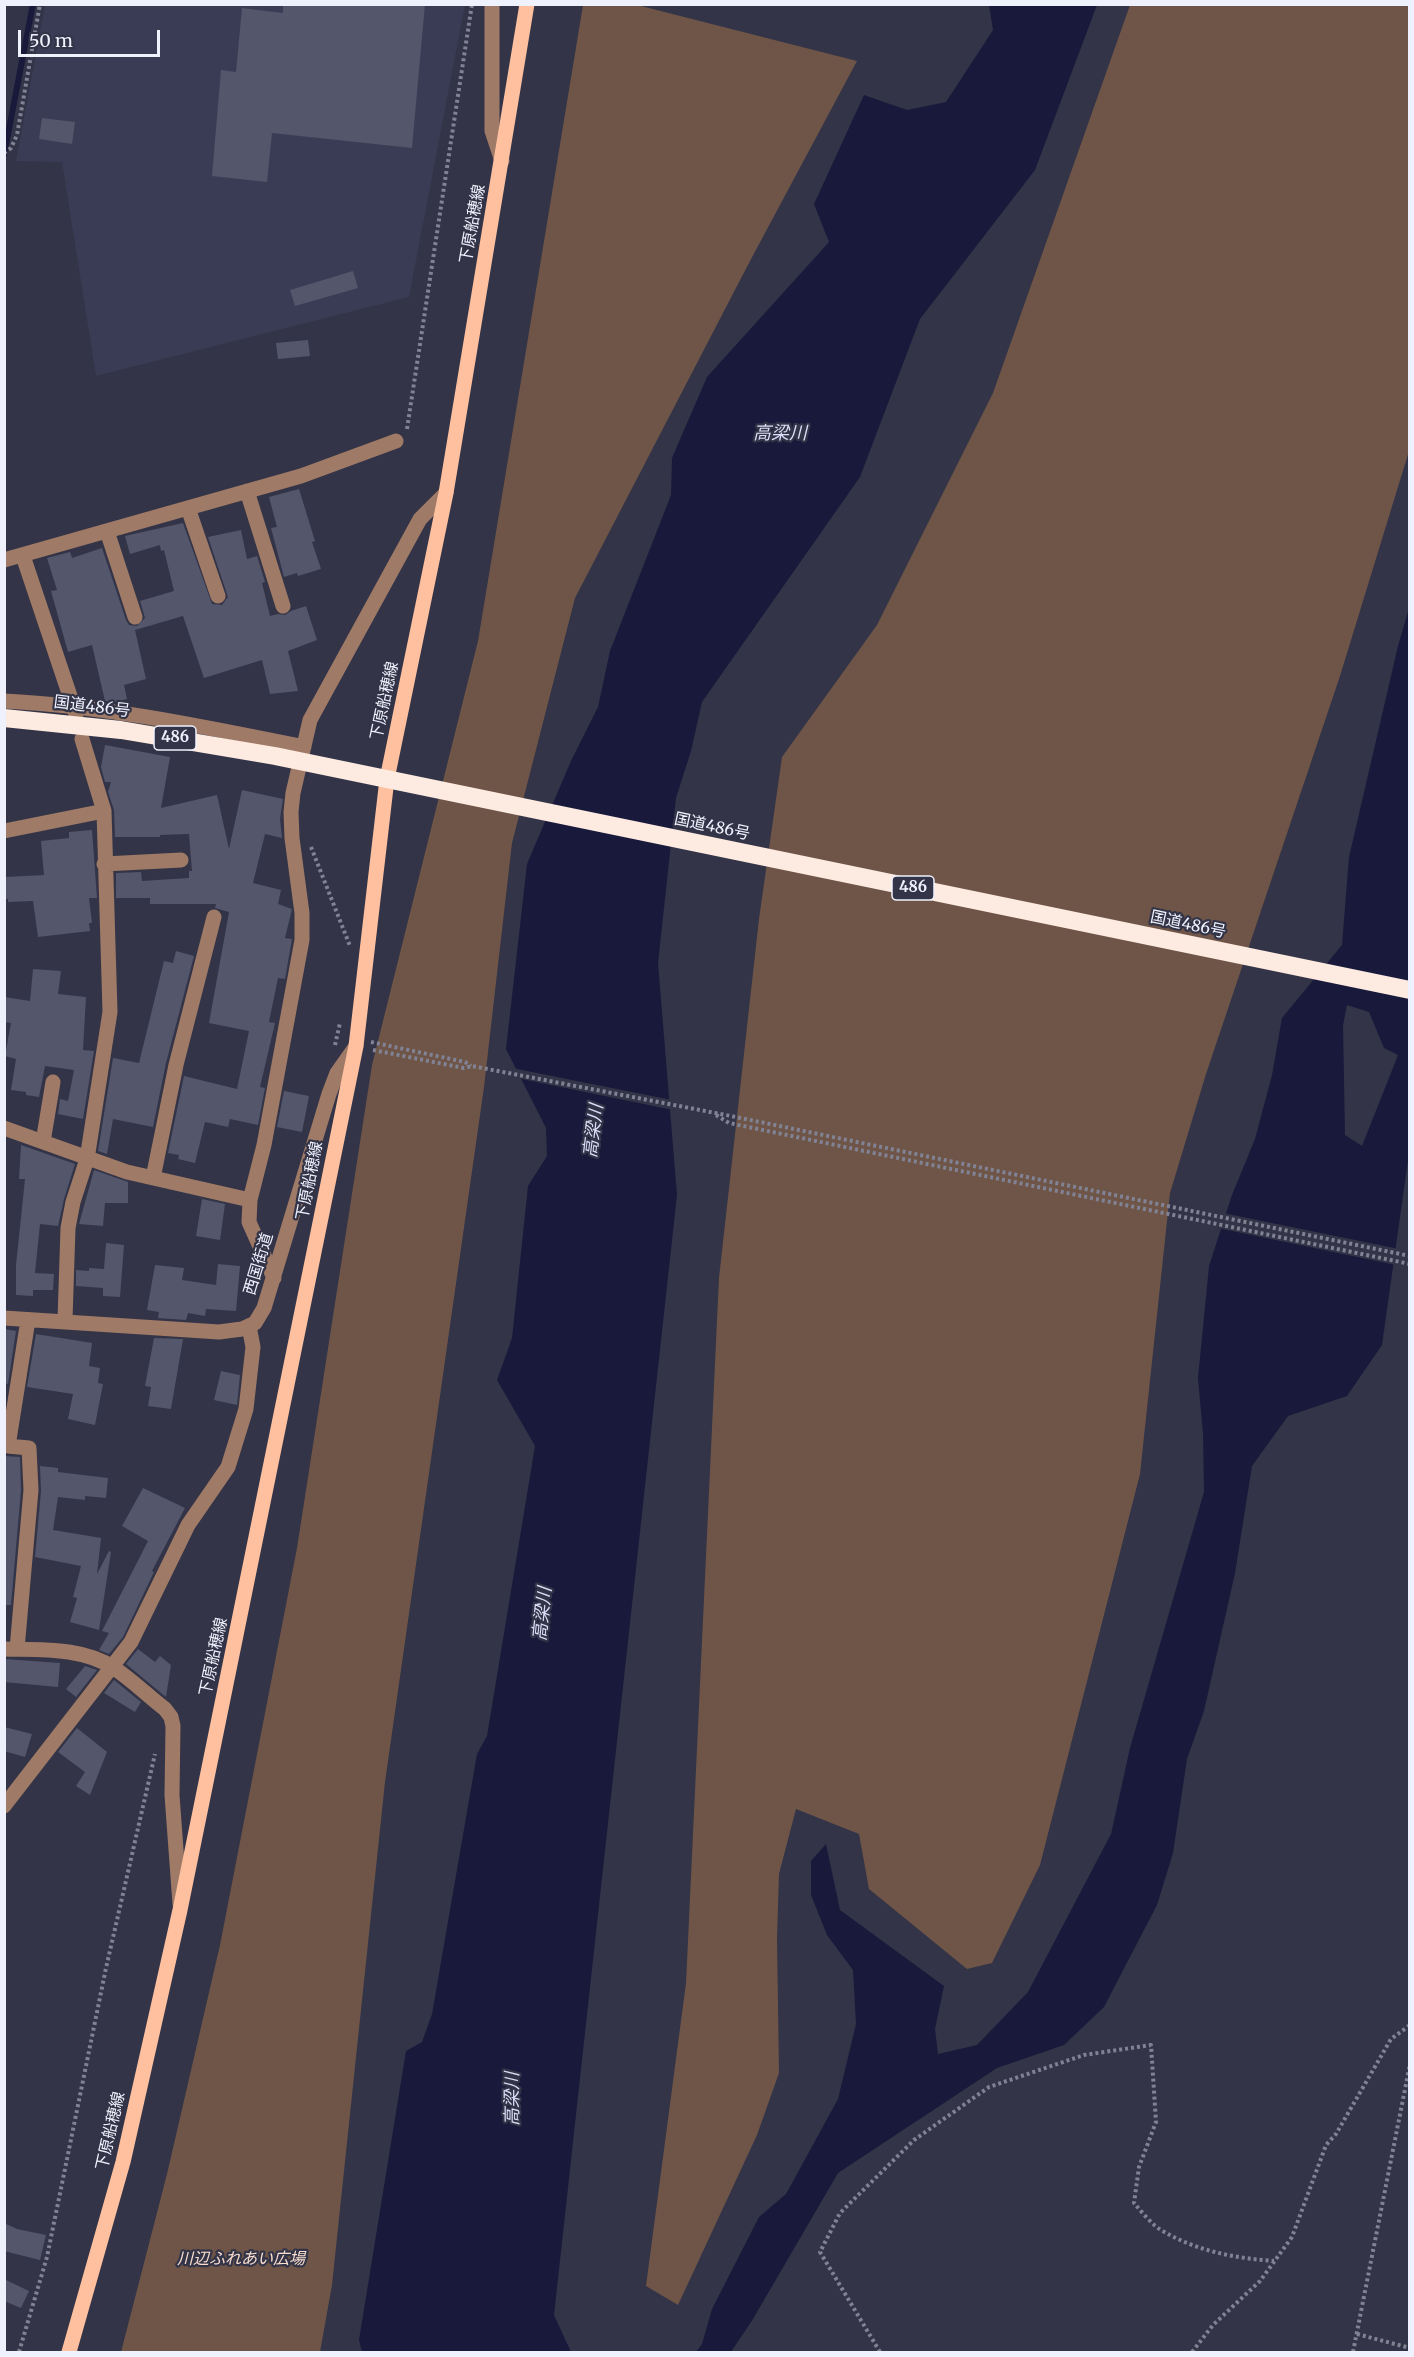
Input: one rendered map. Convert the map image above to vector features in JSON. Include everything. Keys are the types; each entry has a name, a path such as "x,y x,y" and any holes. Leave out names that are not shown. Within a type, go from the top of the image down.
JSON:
{"highway":[{"name":"国道486号","path":"4,718 204,742 1410,990"}],"main road":[{"name":"下原船穂線","path":"69,2352 123,2162 180,1910 356,1046 387,779 446,493 527,4"}],"street":[{"path":"492,4 492,131 502,161"},
{"path":"4,560 301,476 396,441"},
{"path":"247,491 283,606"},
{"path":"274,1278 249,1222 250,1200 264,1145 302,940 303,913 292,838 293,793 310,720 420,519 446,493"},
{"path":"188,508 219,596"},
{"path":"107,531 135,617"},
{"path":"23,556 75,710"},
{"path":"4,701 155,719 304,747"},
{"path":"65,1320 68,1228 73,1202 87,1159 110,1012 104,811 82,739"},
{"path":"4,831 104,811"},
{"path":"104,864 181,860"},
{"path":"153,1178 176,1065 214,917"},
{"name":"西国街道","path":"249,1326 255,1323 264,1308 337,1073 356,1046"},
{"path":"44,1142 53,1083"},
{"path":"4,1128 87,1159 153,1178 250,1200"},
{"path":"4,1318 65,1320 219,1332 249,1326 253,1347 246,1409 228,1467 188,1525 131,1642 4,1806"},
{"path":"28,1320 8,1446 29,1448 31,1462 31,1490 11,1649 61,1651 86,1656 112,1667 165,1709 171,1717 174,1842 180,1910"}],"path":[{"path":"6,152 11,148 17,135 40,4"},
{"path":"396,441 408,429 472,4"},
{"path":"309,837 330,899 354,955"},
{"path":"337,1073 331,1066 341,1019"},
{"path":"374,1043 465,1062 472,1066 1410,1256"},
{"path":"373,1050 464,1068 472,1066"},
{"path":"714,1114 729,1123 1410,1263"},
{"path":"19,2352 47,2257 106,1968 157,1743"},
{"path":"1192,2352 1213,2325 1260,2281 1292,2237 1326,2145 1335,2134 1391,2039 1410,2025"},
{"path":"880,2352 820,2252 840,2213 914,2139 989,2087 1084,2055 1151,2045 1156,2122 1139,2167 1134,2203 1159,2229 1211,2253 1241,2259 1274,2261"},
{"path":"1353,2352 1410,2064"},
{"path":"1358,2334 1410,2348"}],"shaded area":[{"path":"45,5 465,5 409,297 96,376 62,162 16,161"}],"green space":[{"name":"川辺ふれあい広場","path":"583,5 637,5 857,61 575,598 512,843 484,1087 385,1782 332,2285 320,2352 121,2352 167,2174 220,1945 297,1548 372,1065 478,641"},
{"path":"1130,5 1409,5 1409,451 1340,676 1206,1074 1170,1193 1140,1474 1040,1865 992,1963 967,1969 869,1889 859,1834 796,1809 779,1874 777,1938 779,2073 757,2135 678,2305 646,2286 686,1983 719,1278 759,919 782,757 877,625 993,393"}],"water":[{"name":"高梁川","path":"989,5 1097,5 1035,170 920,319 860,477 702,702 691,751 676,798 658,963 677,1195 554,2315 571,2352 362,2352 359,2340 406,2051 422,2042 432,2014 477,1754 487,1736 535,1446 497,1380 512,1338 528,1186 547,1156 546,1128 506,1049 527,864 571,761 598,707 610,651 671,495 672,458 707,377 829,242 814,204 864,95 907,110 946,102 993,30"},
{"path":"1409,608 1409,1153 1382,1345 1347,1396 1288,1416 1252,1466 1235,1573 1204,1711 1187,1759 1173,1853 1157,1905 1104,2007 1064,2045 997,2068 838,2173 753,2319 731,2352 696,2352 702,2344 712,2309 759,2217 786,2194 838,2099 856,2024 853,1970 827,1935 811,1895 811,1861 826,1844 840,1910 944,1986 935,2029 938,2054 977,2045 1028,1992 1111,1834 1130,1748 1204,1492 1203,1434 1198,1378 1209,1266 1232,1195 1255,1139 1272,1075 1282,1018 1342,945 1349,857","holes":["1347,1005 1369,1012 1384,1048 1398,1055 1362,1146 1345,1135 1343,1025"]}],"pier":[{"path":"512,1068 672,1100 673,1110 517,1078"},
{"path":"1223,1213 1399,1249 1396,1265 1218,1228"}],"building":[{"path":"283,4 425,4 412,148 272,133 267,182 212,176 221,70 236,72 242,8 283,13"},
{"path":"42,118 75,122 72,144 39,139"},
{"path":"353,271 358,288 295,306 290,290"},
{"path":"308,340 310,356 278,359 276,343"},
{"path":"299,489 321,569 298,576 297,573 284,577 271,528 277,527 269,497"},
{"path":"183,523 212,604 222,605 228,597 208,537 241,530 247,559 257,556 265,582 262,583 270,616 285,615 306,606 317,640 288,651 298,691 270,694 262,660 204,678 183,616 135,630 146,679 124,685 127,699 105,701 92,645 68,652 51,591 57,590 47,558 70,552 72,558 102,548 126,620 129,625 137,626 145,618 140,601 174,591 164,550 161,551 160,545 130,554 125,536"},
{"path":"105,745 170,757 161,808 217,795 229,849 242,790 283,799 280,819 282,838 265,834 253,883 281,890 278,904 292,909 285,938 292,939 285,979 278,978 269,1022 275,1023 260,1087 265,1088 258,1125 230,1119 228,1127 205,1122 195,1163 178,1159 179,1155 168,1153 184,1076 237,1089 249,1031 209,1023 229,912 215,908 216,904 150,904 150,898 116,898 116,873 141,872 142,881 189,878 189,871 192,871 189,834 160,835 160,837 115,837 114,810 108,792 111,782 105,782 101,767"},
{"path":"92,830 97,898 89,898 92,923 89,923 90,931 38,937 33,901 8,902 8,899 4,899 4,877 44,875 41,841 69,838 69,832"},
{"path":"176,951 194,956 166,1063 153,1127 113,1119 107,1154 98,1151 113,1058 139,1063 164,961 173,963"},
{"path":"33,969 61,971 58,994 86,997 83,1050 94,1051 83,1119 58,1114 60,1099 68,1101 74,1070 45,1066 39,1097 11,1090 16,1059 5,1056 11,1023 4,1022 4,997 30,1001"},
{"path":"284,1091 309,1096 302,1132 277,1127"},
{"path":"21,1145 75,1164 58,1226 40,1224 35,1273 54,1274 53,1290 33,1290 33,1296 16,1295 16,1265 25,1179 19,1179"},
{"path":"94,1170 128,1182 128,1203 105,1203 103,1226 79,1224"},
{"path":"202,1199 225,1204 220,1240 196,1236"},
{"path":"106,1243 124,1245 120,1297 103,1296 103,1288 76,1286 76,1270 104,1269"},
{"path":"218,1264 240,1266 236,1311 206,1309 205,1316 188,1313 186,1320 158,1318 159,1312 147,1310 155,1265 184,1268 182,1280 216,1285"},
{"path":"4,1329 16,1331 8,1384 4,1383"},
{"path":"36,1334 92,1343 89,1366 100,1368 98,1383 103,1384 95,1425 68,1419 73,1394 27,1387"},
{"path":"154,1338 183,1339 171,1409 148,1406 151,1387 145,1386"},
{"path":"221,1371 240,1375 237,1405 214,1400"},
{"path":"4,1456 20,1457 21,1490 11,1605 4,1605"},
{"path":"40,1466 58,1468 58,1472 108,1478 106,1498 85,1496 85,1500 58,1497 53,1530 101,1538 97,1574 109,1551 111,1552 99,1630 70,1622 77,1598 73,1597 81,1566 35,1557 41,1491"},
{"path":"143,1488 185,1508 152,1571 154,1572 123,1637 109,1654 99,1650 109,1633 102,1631 148,1541 122,1526"},
{"path":"138,1649 155,1662 160,1656 171,1665 166,1697 126,1664"},
{"path":"4,1659 60,1663 58,1687 4,1682"},
{"path":"85,1666 97,1670 76,1697 66,1689"},
{"path":"114,1680 141,1702 135,1712 104,1693"},
{"path":"4,1727 32,1734 25,1757 4,1751"},
{"path":"77,1728 107,1752 90,1795 76,1786 85,1772 58,1752"},
{"path":"4,2223 17,2229 46,2235 40,2260 4,2251"},
{"path":"4,2279 29,2291 21,2308 4,2301"}],"waterway":[{"path":"4,155 33,4"}]}
